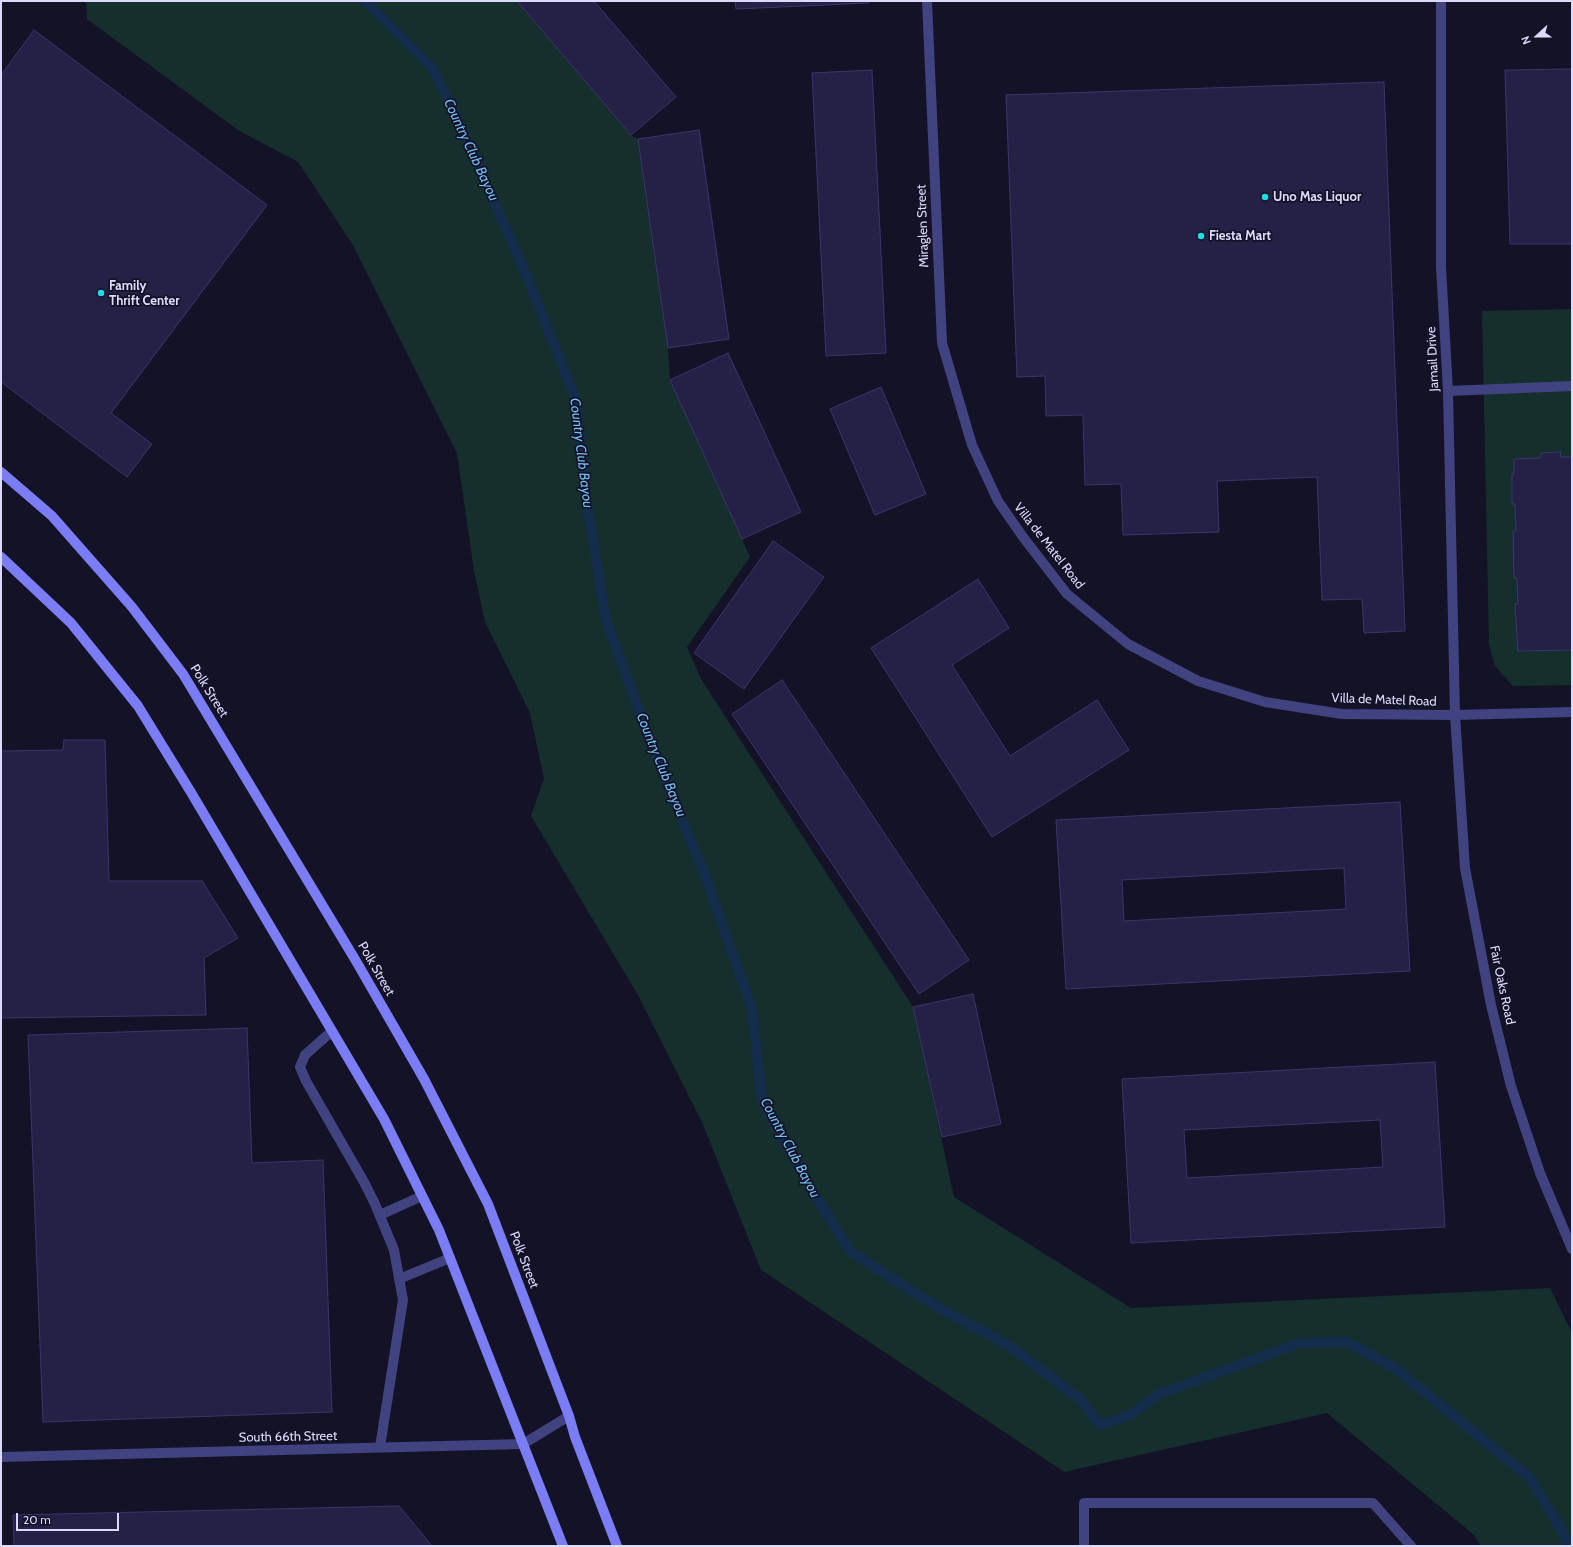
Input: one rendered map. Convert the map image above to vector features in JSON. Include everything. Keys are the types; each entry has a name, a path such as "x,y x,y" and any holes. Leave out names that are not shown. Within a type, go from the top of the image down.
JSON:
{"main road":[{"name":"Polk Street","path":"1,472 52,516 132,607 184,674 424,1079 488,1204 617,1546"},
{"path":"1,557 71,623 138,706 192,794 384,1119 440,1230 563,1546"}],"street":[{"name":"Miraglen Street","path":"927,1 942,343 972,445"},
{"name":"Jamail Drive","path":"1441,1 1441,267 1448,391 1455,715"},
{"path":"1448,391 1572,386"},
{"name":"Villa de Matel Road","path":"972,445 998,501 1023,537 1067,594 1128,644 1198,681 1265,702 1342,714 1455,715 1572,712"},
{"name":"Fair Oaks Road","path":"1455,715 1466,868 1491,1006 1511,1086 1540,1172 1572,1249"},
{"path":"332,1031 306,1056 300,1067 306,1082 364,1182 380,1215 394,1250 403,1300 380,1447"},
{"path":"380,1215 422,1196"},
{"path":"399,1279 450,1258"},
{"path":"523,1444 569,1416"},
{"name":"South 66th Street","path":"1,1457 523,1444"},
{"path":"1084,1546 1084,1503 1373,1503 1411,1546"}],"green space":[{"path":"86,1 517,1 631,135 638,139 668,348 670,380 750,557 687,647 701,679 913,1007 954,1197 1131,1308 1550,1288 1572,1333 1572,1546 1481,1546 1474,1535 1327,1413 1064,1472 761,1270 702,1122 638,995 531,816 544,779 530,713 485,622 474,571 457,453 353,245 298,162 238,130 87,19"},
{"path":"1572,309 1572,685 1513,686 1495,666 1489,645 1482,311"}],"building":[{"path":"517,1 594,1 676,97 631,135"},
{"path":"735,1 869,1 869,3 736,9"},
{"name":"Family Thrift Center","path":"34,30 267,205 111,413 152,444 127,477 1,382 1,75"},
{"path":"1572,69 1572,244 1510,244 1505,70"},
{"path":"872,70 886,353 826,356 812,73"},
{"name":"Fiesta Mart","path":"1384,82 1405,631 1364,633 1362,599 1322,600 1317,477 1217,481 1219,532 1123,535 1121,484 1085,485 1083,415 1046,416 1045,376 1017,377 1006,95"},
{"path":"699,130 729,339 668,348 638,139"},
{"path":"728,353 801,512 742,539 670,380"},
{"path":"881,387 926,494 875,515 830,409"},
{"path":"1561,452 1560,457 1572,457 1572,650 1518,651 1515,604 1518,604 1517,578 1514,578 1513,531 1516,531 1515,504 1512,504 1512,474 1514,474 1514,459 1541,458 1541,453"},
{"path":"773,541 824,577 744,689 694,653"},
{"path":"978,579 1009,628 952,665 1010,756 1097,700 1129,750 992,837 871,648"},
{"path":"782,680 969,960 919,994 732,714"},
{"path":"64,740 105,740 109,881 202,881 238,938 204,958 206,1015 1,1018 1,751 63,750"},
{"path":"1400,802 1410,971 1066,989 1056,820","holes":["1344,868 1346,909 1124,921 1122,880"]},
{"path":"973,994 1001,1124 942,1137 913,1007"},
{"path":"247,1028 252,1163 323,1160 332,1412 43,1422 28,1035"},
{"path":"1435,1062 1445,1227 1131,1243 1122,1079","holes":["1380,1120 1383,1167 1187,1178 1184,1130"]},
{"path":"399,1506 432,1546 14,1546 13,1515"}],"waterway":[{"name":"Country Club Bayou","path":"365,1 433,69 464,133 527,277 576,400 587,504 606,620 649,738 706,878 752,1009 762,1101 811,1189 851,1252 937,1307 1008,1345 1080,1399 1100,1425 1130,1415 1159,1394 1300,1343 1347,1342 1395,1368 1529,1477 1561,1529 1569,1546"}],"place":[{"name":"Uno Mas Liquor","path":"1265,197"},
{"name":"Fiesta Mart","path":"1201,236"},
{"name":"Family Thrift Center","path":"101,293"}]}
